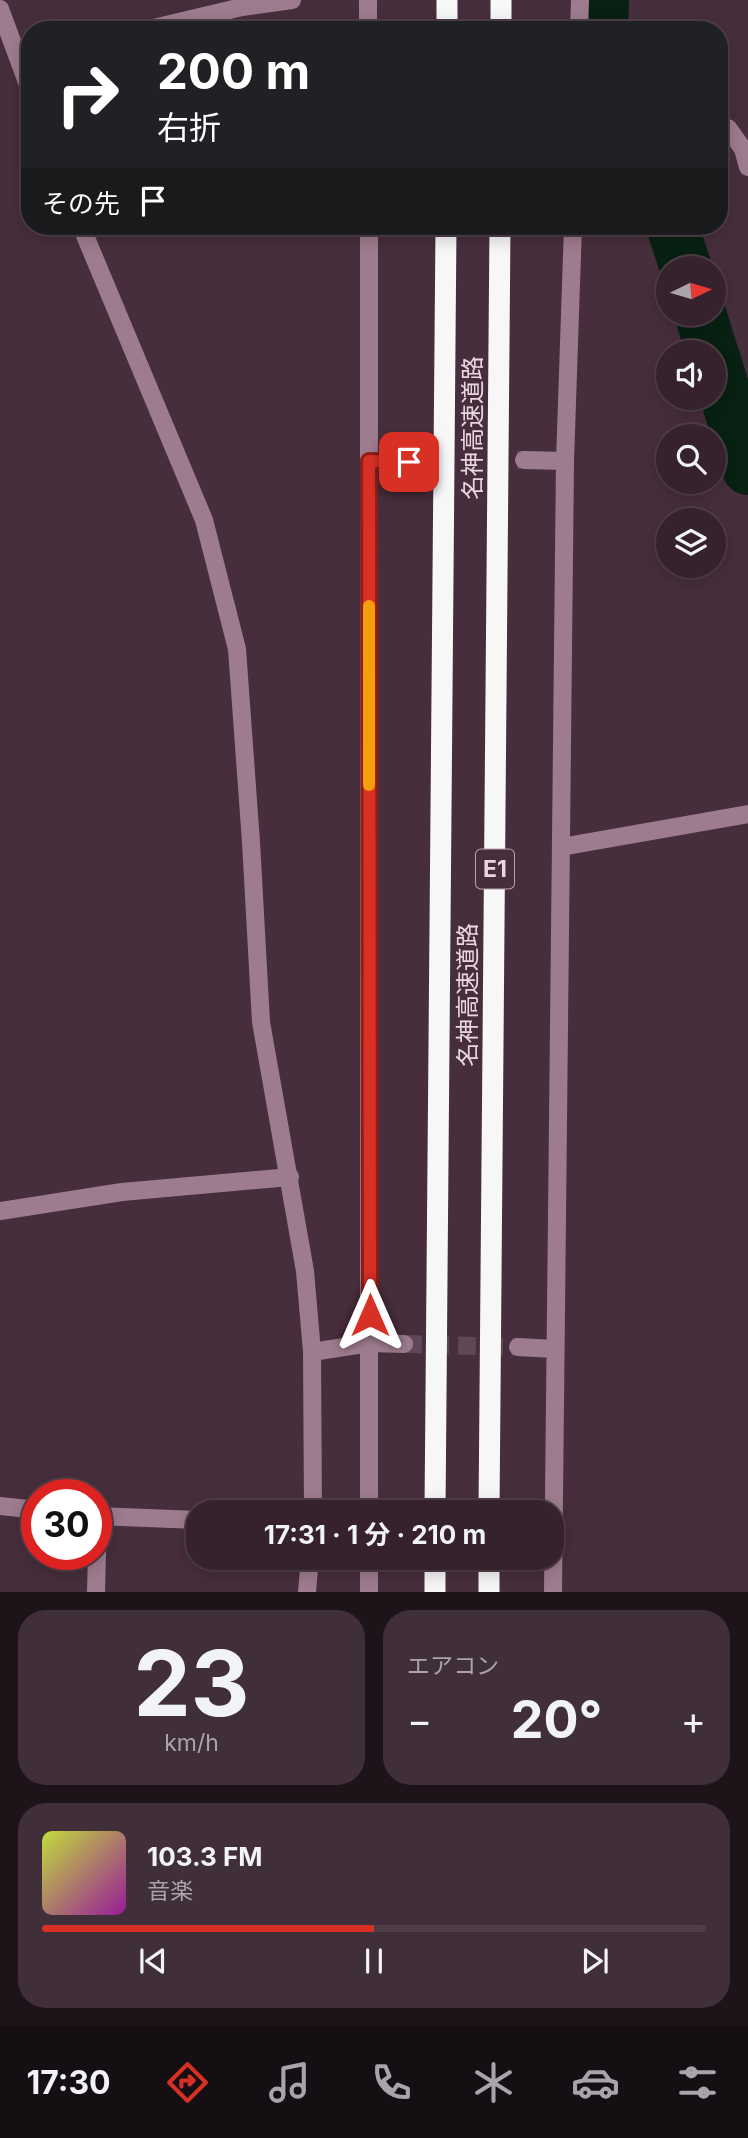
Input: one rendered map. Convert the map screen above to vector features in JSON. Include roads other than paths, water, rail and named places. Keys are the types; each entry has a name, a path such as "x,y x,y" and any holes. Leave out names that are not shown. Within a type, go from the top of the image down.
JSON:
{"highway":[{"path":"447,0 447,21"},
{"path":"501,0 501,21"},
{"name":"名神高速道路","path":"435,1500 446,235"},
{"name":"名神高速道路","path":"489,1500 500,235"},
{"path":"435,1570 435,1592"},
{"path":"489,1570 489,1592"}],"street":[{"path":"181,21 242,6 292,0"},
{"path":"368,0 368,21"},
{"path":"579,21 580,0"},
{"path":"0,9 21,66"},
{"path":"728,128 743,149 748,167"},
{"path":"85,235 204,520 237,649 261,1022 290,1177 304,1271 312,1352 313,1500"},
{"path":"369,235 369,1500"},
{"path":"553,1592 565,461 573,235"},
{"path":"524,460 565,461"},
{"path":"369,461 409,462"},
{"path":"561,847 748,814"},
{"path":"0,1211 122,1192 290,1177"},
{"path":"312,1352 370,1343 404,1344"},
{"path":"517,1347 554,1349"},
{"path":"0,1506 21,1508"},
{"path":"112,1517 186,1520"},
{"path":"96,1570 96,1592"},
{"path":"307,1592 309,1570"},
{"path":"369,1570 369,1592"}],"waterway":[{"path":"602,21 603,0"},
{"path":"675,235 682,256"},
{"path":"704,326 708,340"},
{"path":"726,397 748,469"}],"tunnel":[{"path":"409,462 524,460"},
{"path":"404,1344 518,1347"}]}
